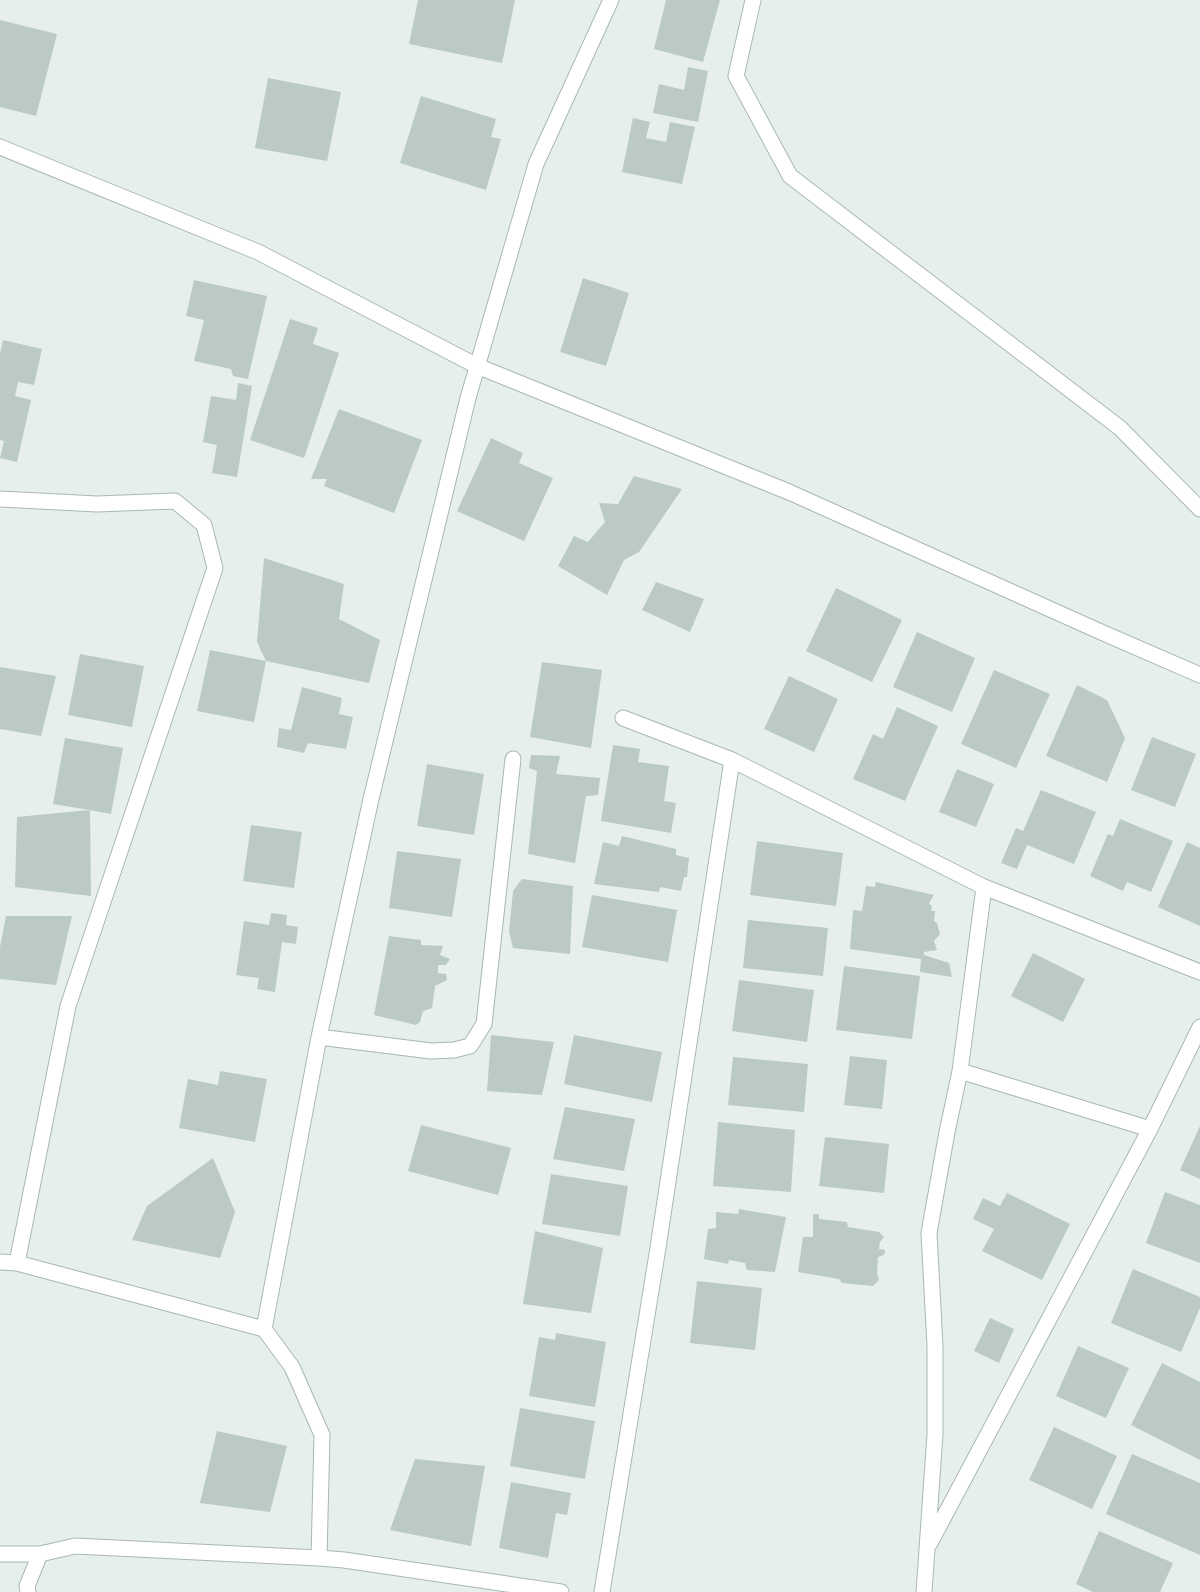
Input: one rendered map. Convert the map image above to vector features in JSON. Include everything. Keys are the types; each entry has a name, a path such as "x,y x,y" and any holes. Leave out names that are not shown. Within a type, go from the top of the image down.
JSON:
{"street":[{"path":"264,1329 320,1036 371,799 468,398 536,164 611,0"},
{"path":"753,0 736,76 790,176 1120,428 1200,509"},
{"path":"0,147 258,252 477,366 789,492 1200,675"},
{"path":"0,499 97,504 175,501 204,524 215,568 68,1006 17,1263"},
{"path":"624,718 732,760 984,887 1200,972"},
{"path":"320,1036 431,1050 454,1050 470,1046 484,1024 513,759"},
{"path":"602,1592 656,1263 732,760"},
{"path":"924,1592 935,1434 935,1346 929,1233 960,1071 984,887"},
{"path":"927,1549 1150,1129 1200,1027"},
{"path":"960,1071 1150,1129"},
{"path":"0,1262 17,1263 264,1329 292,1366 322,1435 319,1558"},
{"path":"0,1554 40,1554 75,1546 319,1558 561,1592"},
{"path":"28,1592 27,1586 40,1554"}],"building":[{"path":"418,0 515,0 502,63 409,44"},
{"path":"666,0 720,0 703,62 654,49"},
{"path":"0,20 57,34 36,116 0,107"},
{"path":"688,67 708,71 698,122 653,113 659,84 684,90"},
{"path":"268,78 341,92 327,161 255,148"},
{"path":"421,96 496,119 491,137 501,139 486,190 400,163"},
{"path":"633,118 650,122 646,138 666,142 670,122 695,127 682,184 622,172"},
{"path":"583,278 629,293 606,366 560,352"},
{"path":"194,280 267,296 248,379 233,376 231,369 194,361 204,320 186,316"},
{"path":"290,319 318,328 313,344 339,353 304,458 250,440"},
{"path":"3,340 42,349 34,385 18,382 15,396 31,400 17,462 0,458 4,441 0,440 0,354"},
{"path":"238,383 252,386 237,477 212,473 217,445 203,442 211,396 236,400"},
{"path":"339,409 422,440 394,513 324,486 327,479 311,479"},
{"path":"491,438 523,453 519,463 553,478 524,541 457,511"},
{"path":"634,476 682,489 639,552 624,560 607,595 558,566 574,536 588,542 605,522 599,503 618,504"},
{"path":"264,558 344,584 339,619 380,640 369,683 266,661 257,642"},
{"path":"656,582 704,599 690,632 642,610"},
{"path":"836,588 902,620 872,682 806,651"},
{"path":"917,632 975,658 952,712 893,687"},
{"path":"210,650 266,661 254,722 197,711"},
{"path":"80,654 144,666 132,727 68,715"},
{"path":"542,662 602,670 591,748 530,737"},
{"path":"0,667 56,676 41,736 0,729"},
{"path":"994,670 1050,694 1016,768 961,744"},
{"path":"789,676 838,699 814,752 764,729"},
{"path":"1077,685 1107,700 1125,738 1107,782 1046,756"},
{"path":"302,687 342,698 339,714 353,717 346,749 308,743 304,753 277,747 279,728 291,730"},
{"path":"897,707 938,726 905,801 853,779 873,734 883,739"},
{"path":"1152,737 1196,754 1175,807 1131,790"},
{"path":"65,738 123,748 111,814 53,804"},
{"path":"613,745 640,749 638,762 669,766 664,801 676,803 671,833 601,821"},
{"path":"531,755 560,756 556,774 600,778 598,795 586,796 575,863 528,854 537,771 529,768"},
{"path":"427,764 484,774 474,835 417,826"},
{"path":"957,769 994,784 976,827 939,812"},
{"path":"1041,790 1096,812 1074,864 1027,845 1017,869 1001,863 1016,828 1023,831"},
{"path":"90,810 91,896 15,887 17,817"},
{"path":"1120,819 1173,841 1151,892 1127,882 1123,891 1090,876 1108,834 1113,836"},
{"path":"251,825 302,832 294,888 243,881"},
{"path":"622,836 676,849 676,855 689,858 687,877 684,877 681,891 660,887 659,892 594,884 603,842 619,846"},
{"path":"757,841 843,853 836,906 750,895"},
{"path":"1187,842 1200,848 1200,926 1158,907"},
{"path":"397,851 461,859 452,917 389,908"},
{"path":"522,879 573,886 570,954 513,948 509,932 513,891"},
{"path":"876,882 934,895 929,903 932,907 931,911 935,911 934,921 937,923 940,934 934,941 937,950 924,952 924,955 949,963 952,977 920,972 921,959 850,949 853,910 862,911 866,886 875,887"},
{"path":"592,895 677,910 668,962 582,947"},
{"path":"271,913 287,915 286,925 298,927 296,944 282,942 275,992 257,989 259,978 236,975 244,921 269,925"},
{"path":"6,916 72,916 56,985 0,979 0,947"},
{"path":"748,920 828,928 823,976 743,968"},
{"path":"389,936 421,940 421,945 443,946 440,955 450,959 446,965 438,965 438,973 446,974 447,980 435,986 432,1008 423,1011 420,1022 416,1025 374,1015"},
{"path":"1033,953 1085,979 1063,1022 1011,996"},
{"path":"844,966 920,976 912,1039 836,1030"},
{"path":"739,980 814,990 807,1042 732,1031"},
{"path":"491,1035 554,1042 542,1095 487,1091"},
{"path":"574,1035 662,1052 652,1102 564,1084"},
{"path":"850,1056 887,1060 882,1109 844,1105"},
{"path":"733,1057 808,1064 804,1112 728,1105"},
{"path":"220,1071 267,1079 255,1142 179,1128 188,1079 218,1085"},
{"path":"565,1107 635,1119 624,1171 553,1159"},
{"path":"718,1122 795,1130 791,1192 713,1186"},
{"path":"421,1125 511,1148 498,1195 408,1171"},
{"path":"1200,1126 1200,1179 1180,1170"},
{"path":"825,1137 889,1144 884,1193 819,1186"},
{"path":"213,1158 235,1212 220,1258 132,1240 147,1206"},
{"path":"551,1174 628,1186 620,1236 542,1224"},
{"path":"1165,1192 1200,1205 1200,1263 1146,1243"},
{"path":"1007,1193 1070,1224 1042,1280 982,1251 994,1229 973,1219 983,1198 1000,1206"},
{"path":"739,1209 786,1217 775,1272 747,1270 745,1263 729,1260 728,1264 704,1259 708,1229 716,1228 716,1212 738,1214"},
{"path":"813,1214 819,1214 819,1219 847,1222 848,1227 879,1232 884,1237 880,1242 879,1249 885,1250 884,1255 878,1257 877,1273 879,1280 873,1286 842,1283 839,1279 798,1272 803,1237 813,1237"},
{"path":"535,1231 603,1248 591,1313 523,1304"},
{"path":"1133,1269 1200,1297 1200,1308 1181,1352 1111,1323"},
{"path":"697,1281 762,1288 755,1350 690,1343"},
{"path":"990,1318 1014,1329 999,1363 974,1351"},
{"path":"556,1333 606,1342 595,1407 529,1396 539,1337 555,1340"},
{"path":"1078,1346 1129,1368 1106,1418 1056,1396"},
{"path":"1162,1363 1200,1382 1200,1460 1131,1425"},
{"path":"520,1408 595,1421 585,1479 510,1466"},
{"path":"1054,1427 1117,1456 1092,1509 1029,1480"},
{"path":"217,1431 287,1446 270,1512 200,1503"},
{"path":"1132,1454 1200,1483 1200,1555 1106,1514"},
{"path":"415,1459 485,1466 471,1546 390,1530"},
{"path":"511,1482 571,1493 567,1515 556,1513 548,1558 499,1548"},
{"path":"1099,1531 1173,1563 1160,1592 1093,1592 1076,1584"}]}
